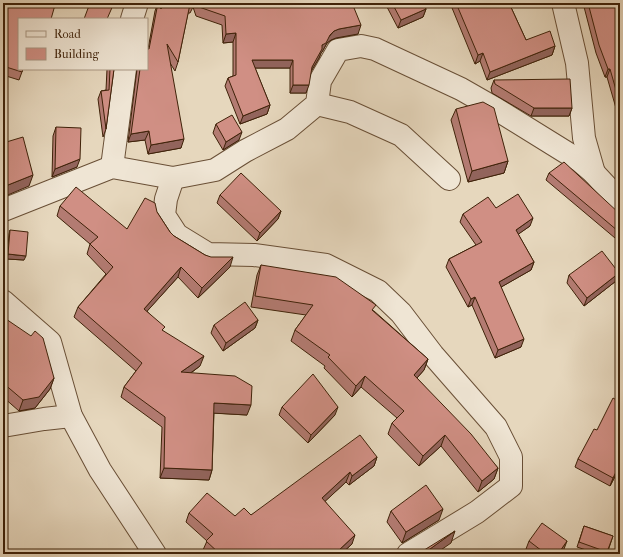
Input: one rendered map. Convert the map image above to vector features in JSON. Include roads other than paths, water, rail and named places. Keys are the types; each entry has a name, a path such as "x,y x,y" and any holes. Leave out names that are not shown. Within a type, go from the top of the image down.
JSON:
{"street":[{"path":"132,18 137,3"},
{"path":"563,3 577,63 584,138 594,173"},
{"path":"3,210 112,167 173,178 214,170 245,151 287,129 317,104 320,81 338,50 361,46 375,50 461,89 580,161 594,173 620,201"},
{"path":"112,167 125,70"},
{"path":"317,104 350,112 401,135 449,179"},
{"path":"173,178 166,199 164,215 178,234 208,254 254,254 326,264 378,291 401,313 433,355 496,427 511,457 511,486 477,512 408,554"},
{"path":"3,301 50,342 71,416 100,470 155,554"},
{"path":"3,426 71,416"}]}
